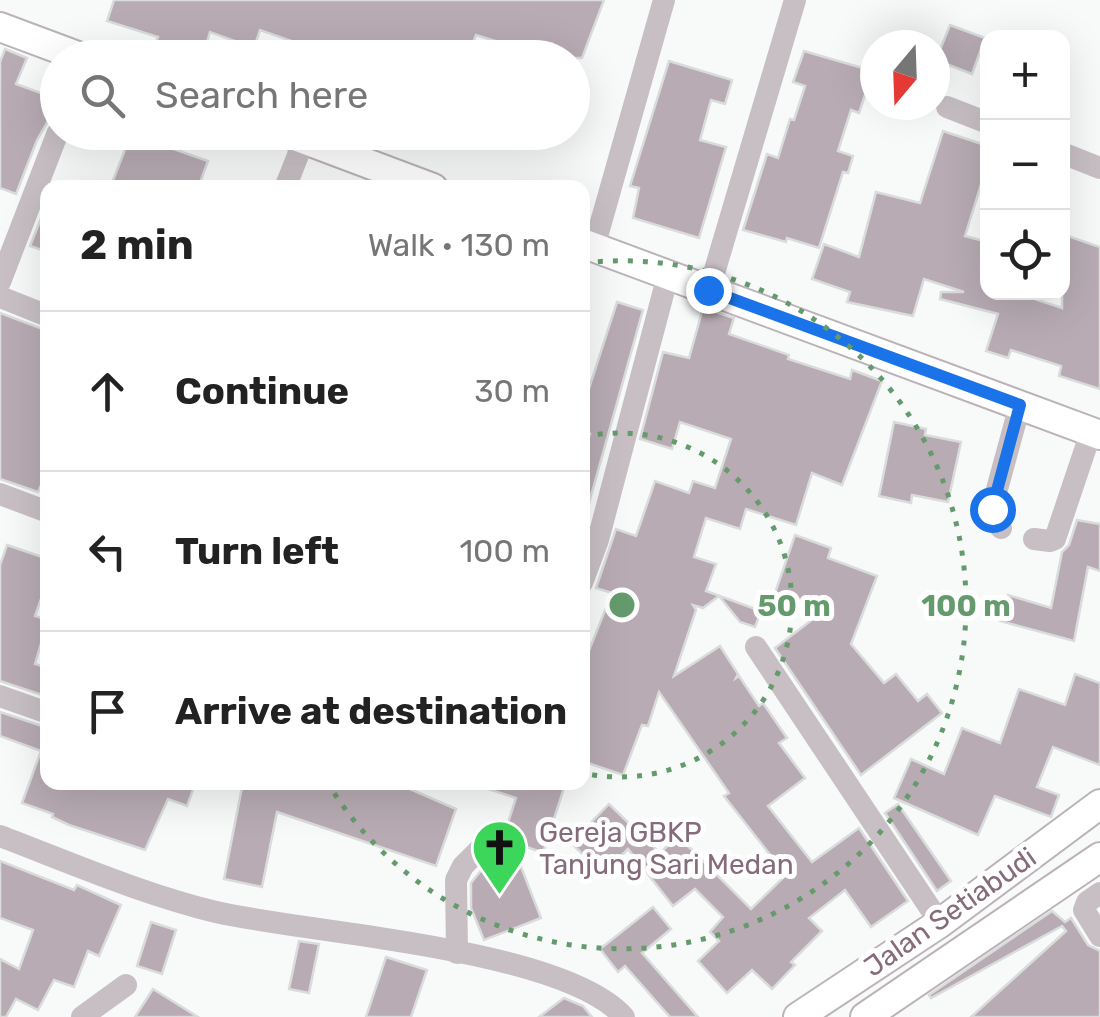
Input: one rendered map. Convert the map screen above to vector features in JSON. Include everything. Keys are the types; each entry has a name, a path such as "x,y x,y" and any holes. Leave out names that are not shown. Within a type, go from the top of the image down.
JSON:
{"main road":[{"path":"0,27 40,42"},
{"path":"331,150 412,180"},
{"path":"590,246 1096,433"},
{"name":"Jalan Setiabudi","path":"798,1017 940,923 1098,808"},
{"name":"Jalan Setiabudi","path":"864,1017 1100,857"}],"street":[{"path":"590,239 664,0"},
{"path":"708,290 794,0"},
{"path":"950,107 981,120"},
{"path":"0,282 51,150"},
{"path":"286,180 292,150"},
{"path":"1070,156 1100,168"},
{"path":"590,562 668,275"},
{"path":"0,297 40,313"},
{"path":"1001,528 990,514 1020,405"},
{"path":"1034,539 1055,538 1096,433"},
{"path":"1,499 40,510"},
{"path":"756,647 940,923"},
{"path":"0,696 40,710"},
{"path":"0,836 216,912 457,953 551,974 599,994 624,1017"},
{"path":"457,953 456,880 463,866 488,841"},
{"path":"1100,893 1087,902 1084,910 1100,936"},
{"path":"82,1017 126,985"}],"building":[{"path":"114,0 604,0 589,40 492,40 476,35 474,40 289,40 260,30 257,40 232,40 210,32 208,40 157,40 158,37 107,21"},
{"path":"950,25 980,36 980,52 972,74 950,65"},
{"path":"5,49 27,58 16,84 40,93 40,135 16,194 0,188 0,62"},
{"path":"804,51 860,67 860,110 851,110 838,151 853,156 848,173 843,172 819,248 743,230 767,154 778,158 790,119 794,120 805,86 793,82"},
{"path":"669,61 732,80 725,104 711,100 700,140 726,147 699,238 633,218 639,188 630,186"},
{"path":"943,131 980,143 980,188 965,236 980,240 980,300 1038,300 1062,308 1062,300 1070,300 1070,237 1100,247 1100,389 1059,376 1061,366 1011,350 1008,358 986,351 998,314 940,299 941,292 964,292 924,279 913,316 847,302 850,292 812,279 824,244 859,257 876,192 920,203"},
{"path":"125,150 176,150 208,161 201,180 113,180"},
{"path":"40,221 40,249 30,246"},
{"path":"617,302 643,310 590,499 590,434 590,385"},
{"path":"703,308 734,318 729,334 789,355 788,359 850,379 852,370 882,381 842,485 812,473 796,525 746,509 740,529 706,518 694,557 716,564 706,591 761,611 755,627 740,622 719,596 703,608 693,605 696,610 674,676 720,646 738,674 736,678 739,676 759,706 763,703 787,738 779,743 805,778 768,806 812,862 859,828 908,901 871,927 845,890 809,918 822,931 791,962 795,965 772,989 752,970 727,993 698,961 719,941 710,932 723,917 695,889 673,906 628,849 603,874 571,843 609,804 660,853 678,836 751,909 786,875 724,796 729,793 659,692 648,726 642,725 623,775 590,764 590,648 612,593 596,588 616,529 636,536 655,481 689,493 693,481 715,488 731,439 680,422 672,449 640,439 663,352 689,358"},
{"path":"0,313 40,328 40,488 38,492 0,479"},
{"path":"894,422 926,429 925,435 961,442 948,502 912,495 911,503 879,496"},
{"path":"1077,520 1100,524 1100,571 1088,567 1074,641 1000,621 1008,595 1051,608 1062,552 1069,545"},
{"path":"795,535 831,548 828,558 877,576 851,644 884,683 896,674 918,701 927,694 942,713 861,775 775,648 821,613 774,596"},
{"path":"7,545 40,556 40,602 35,616 40,618 40,647 35,664 40,666 40,694 0,681 0,565"},
{"path":"1075,674 1100,683 1100,765 1053,747 1037,787 1059,795 1051,817 995,796 978,835 894,798 911,759 944,774 962,728 1000,743 1019,689 1065,705"},
{"path":"0,712 40,725 40,751 0,736"},
{"path":"40,754 40,790 193,790 187,806 168,799 145,850 69,825 52,817 53,814 22,803"},
{"path":"241,790 412,790 456,809 436,866 277,812 262,887 224,879"},
{"path":"491,790 563,790 543,853 503,838 516,798"},
{"path":"898,804 951,881 937,891 885,813"},
{"name":"Gereja GBKP Tanjung Sari Medan","path":"516,854 541,918 484,940 471,908 471,883 483,868"},
{"path":"0,861 74,890 77,885 121,905 99,956 88,951 74,987 54,980 38,1010 16,999 6,1017 0,1017 0,959 19,969 33,930 0,918"},
{"path":"653,907 671,929 642,953 698,1017 670,1017 625,966 618,972 600,949"},
{"path":"1052,911 1065,922 1071,918 1088,945 1100,951 1100,1017 971,1017 1066,931 1062,926 931,998 929,995"},
{"path":"151,922 176,930 162,974 137,966"},
{"path":"299,941 319,944 309,993 289,989"},
{"path":"386,957 427,970 411,1017 366,1017"},
{"path":"153,989 198,1017 135,1017"},
{"path":"564,998 583,1006 592,1017 539,1017"}],"place":[{"name":"Gereja GBKP Tanjung Sari Medan","path":"500,897"}],"route":[{"path":"708,290 1020,405 992,509"}]}
